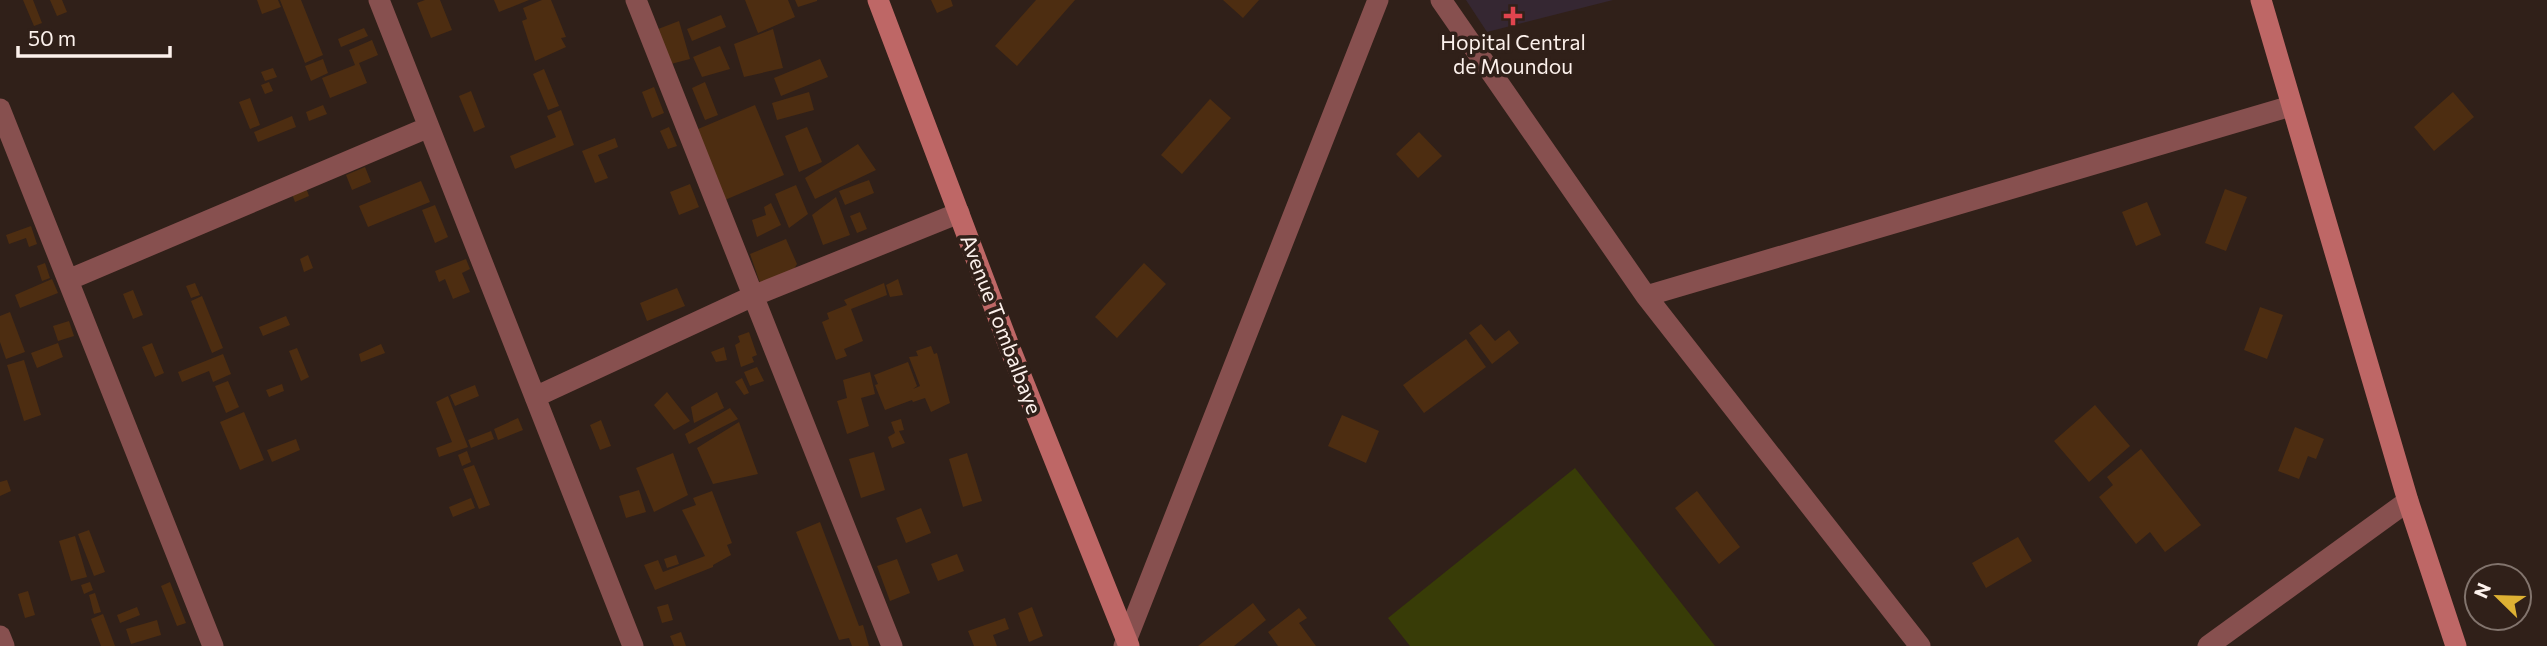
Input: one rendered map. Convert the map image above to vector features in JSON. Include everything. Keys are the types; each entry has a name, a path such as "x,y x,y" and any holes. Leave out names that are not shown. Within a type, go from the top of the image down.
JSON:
{"main road":[{"name":"Avenue Tombalbaye","path":"878,0 1127,644"},
{"path":"2262,0 2408,501 2456,646"}],"street":[{"path":"379,0 633,646"},
{"path":"636,0 892,646"},
{"path":"1127,644 1378,0"},
{"path":"1441,0 1646,296 1920,646"},
{"path":"1646,296 2291,106"},
{"path":"0,108 209,645"},
{"path":"68,280 429,127"},
{"path":"535,397 753,296 959,213"},
{"path":"2208,646 2408,501"},
{"path":"0,636 4,646"}],"shaded area":[{"name":"Hopital Central de Moundou","path":"1466,0 1613,0 1487,32"}],"green space":[{"path":"1575,468 1715,646 1410,646 1388,618"}],"building":[{"path":"23,0 33,0 42,23 34,26"},
{"path":"50,0 62,0 67,12 57,16"},
{"path":"257,0 278,0 281,7 262,14"},
{"path":"280,0 301,0 323,55 305,63"},
{"path":"440,0 452,30 431,38 417,3"},
{"path":"494,0 529,0 499,12"},
{"path":"542,0 551,0 566,37 561,38 566,47 535,61 522,21 527,19 523,8"},
{"path":"745,0 788,0 795,17 758,33"},
{"path":"795,0 817,0 817,1 798,7"},
{"path":"931,0 951,0 953,6 937,13"},
{"path":"1036,0 1075,0 1017,66 995,46"},
{"path":"1223,0 1259,0 1243,18"},
{"path":"721,15 726,27 692,41 687,29"},
{"path":"679,21 690,59 667,65 653,31"},
{"path":"364,28 368,36 341,47 338,39"},
{"path":"773,29 783,68 744,77 734,44"},
{"path":"372,40 378,55 359,63 367,83 330,98 322,78 355,65 349,50"},
{"path":"720,46 730,69 702,77 693,57"},
{"path":"323,59 328,73 311,81 305,66"},
{"path":"820,59 828,77 781,96 774,78"},
{"path":"273,68 277,77 265,81 261,72"},
{"path":"544,69 559,106 548,110 533,74"},
{"path":"269,82 273,91 265,94 261,85"},
{"path":"705,82 718,115 705,120 692,88"},
{"path":"654,87 664,113 652,118 642,92"},
{"path":"471,91 485,127 474,132 459,96"},
{"path":"809,92 814,110 777,120 772,103"},
{"path":"2453,92 2474,117 2434,151 2414,127"},
{"path":"250,98 260,125 250,129 239,102"},
{"path":"1210,99 1231,118 1182,174 1161,155"},
{"path":"323,105 327,114 309,121 306,112"},
{"path":"755,105 784,175 720,202 691,132"},
{"path":"561,110 574,145 515,169 510,156 556,137 547,116"},
{"path":"292,116 296,127 258,142 254,132"},
{"path":"669,127 677,146 668,149 660,131"},
{"path":"807,127 822,162 799,172 785,136"},
{"path":"1419,132 1442,156 1418,178 1396,154"},
{"path":"615,138 618,147 598,155 608,178 595,183 582,151"},
{"path":"858,144 876,170 815,199 805,178"},
{"path":"365,167 371,182 352,190 346,175"},
{"path":"869,180 874,193 845,205 839,191"},
{"path":"421,181 430,202 368,227 359,206"},
{"path":"690,184 699,207 679,215 670,192"},
{"path":"796,185 808,214 789,228 775,194"},
{"path":"306,188 309,196 295,202 292,194"},
{"path":"2225,189 2247,197 2226,251 2205,243"},
{"path":"836,197 850,235 823,245 812,215"},
{"path":"2147,202 2161,235 2136,246 2122,212"},
{"path":"771,203 781,225 757,237 752,220 766,215 764,207"},
{"path":"435,205 448,237 435,243 422,210"},
{"path":"860,212 867,229 857,233 850,216"},
{"path":"31,226 37,244 29,247 26,238 9,244 6,235"},
{"path":"786,239 797,264 790,276 761,286 750,254"},
{"path":"308,255 313,268 304,272 300,259"},
{"path":"466,259 470,269 462,273 470,292 453,299 445,279 439,282 435,271"},
{"path":"45,263 50,278 42,281 37,266"},
{"path":"1144,263 1166,284 1117,338 1095,317"},
{"path":"52,279 58,293 20,308 15,295"},
{"path":"898,279 903,295 890,297 886,285"},
{"path":"195,283 200,295 191,298 186,286"},
{"path":"884,283 887,295 851,309 863,341 844,349 847,356 836,360 822,322 829,319 827,313 847,305 844,300"},
{"path":"677,288 685,306 647,321 640,303"},
{"path":"133,290 143,315 133,319 123,294"},
{"path":"202,296 223,348 212,353 191,301"},
{"path":"2260,307 2283,315 2267,359 2244,350"},
{"path":"10,312 25,352 6,359 0,342 0,316"},
{"path":"286,316 290,325 263,336 259,327"},
{"path":"69,321 74,336 58,341 53,326"},
{"path":"1481,324 1495,341 1509,330 1519,343 1492,364 1469,333"},
{"path":"749,332 757,355 752,357 754,362 741,367 735,345 740,342 738,336"},
{"path":"1466,339 1486,367 1424,413 1403,385"},
{"path":"58,343 63,357 37,368 31,353"},
{"path":"152,343 164,373 155,377 142,347"},
{"path":"381,344 385,353 361,362 359,354"},
{"path":"931,346 934,354 937,353 950,403 931,412 925,398 885,410 874,375 908,362 917,386 913,389 920,386 909,357 918,356 916,351"},
{"path":"724,347 727,360 716,362 711,352"},
{"path":"297,348 309,377 301,381 289,351"},
{"path":"223,354 231,374 213,382 209,371 182,382 178,372"},
{"path":"24,360 41,415 24,421 7,365"},
{"path":"757,367 764,381 750,386 744,372"},
{"path":"870,372 875,394 861,398 869,426 847,434 837,401 847,398 843,380"},
{"path":"742,378 749,393 744,395 735,382"},
{"path":"228,381 239,407 226,413 215,386"},
{"path":"282,384 284,391 269,397 266,390"},
{"path":"475,385 479,396 455,406 450,395"},
{"path":"667,392 690,421 674,430 654,405"},
{"path":"717,392 724,408 694,423 691,407"},
{"path":"448,396 468,447 439,457 436,448 452,442 436,402"},
{"path":"2095,405 2130,446 2089,482 2054,441"},
{"path":"730,408 738,419 689,444 685,434"},
{"path":"244,412 264,460 240,470 220,422"},
{"path":"1342,415 1379,431 1366,463 1328,446"},
{"path":"518,418 523,430 498,440 494,429"},
{"path":"901,419 904,430 899,431 905,443 892,448 888,437 895,433 891,422"},
{"path":"601,420 611,446 600,450 590,425"},
{"path":"739,422 758,474 713,484 697,448"},
{"path":"2295,427 2324,439 2316,459 2308,456 2299,479 2278,471"},
{"path":"491,431 494,439 471,448 468,440"},
{"path":"296,439 300,450 272,462 267,450"},
{"path":"2141,449 2201,525 2165,552 2150,532 2136,544 2099,497 2113,485 2107,477"},
{"path":"467,451 471,462 462,466 458,455"},
{"path":"874,452 885,490 861,498 849,459"},
{"path":"673,453 688,495 654,512 636,468"},
{"path":"967,453 982,501 963,507 949,459"},
{"path":"474,465 490,505 479,509 463,469"},
{"path":"7,480 11,491 0,496 0,482"},
{"path":"639,490 646,512 626,518 619,496"},
{"path":"712,491 732,543 727,545 731,555 713,567 655,590 644,565 658,560 663,572 705,556 682,510 696,505 693,498"},
{"path":"1697,491 1740,547 1719,564 1675,508"},
{"path":"471,498 475,508 453,517 449,507"},
{"path":"921,508 931,533 906,543 896,518"},
{"path":"820,522 859,626 863,625 869,646 852,646 849,638 839,640 796,532"},
{"path":"89,530 105,572 94,576 78,534"},
{"path":"75,536 87,577 71,581 59,541"},
{"path":"2018,537 2032,561 1986,588 1972,563"},
{"path":"957,554 964,571 938,581 931,564"},
{"path":"676,555 679,564 667,568 664,559"},
{"path":"897,559 910,593 890,601 877,566"},
{"path":"90,582 93,590 84,594 81,585"},
{"path":"170,582 186,623 177,626 161,586"},
{"path":"28,591 35,615 25,618 18,594"},
{"path":"95,593 101,612 94,614 89,595"},
{"path":"1253,603 1266,620 1234,646 1198,646"},
{"path":"668,604 673,620 662,623 657,607"},
{"path":"137,607 140,615 120,623 117,615"},
{"path":"1032,607 1043,636 1029,642 1018,613"},
{"path":"1299,608 1307,618 1299,623 1316,646 1278,646 1268,632"},
{"path":"103,614 115,646 101,646 91,619"},
{"path":"1005,618 1009,629 993,635 997,646 974,646 968,631"},
{"path":"157,620 161,635 131,644 126,629"},
{"path":"681,632 686,646 674,646 670,636"}],"place":[{"name":"Hopital Central de Moundou","path":"1513,16"}]}
